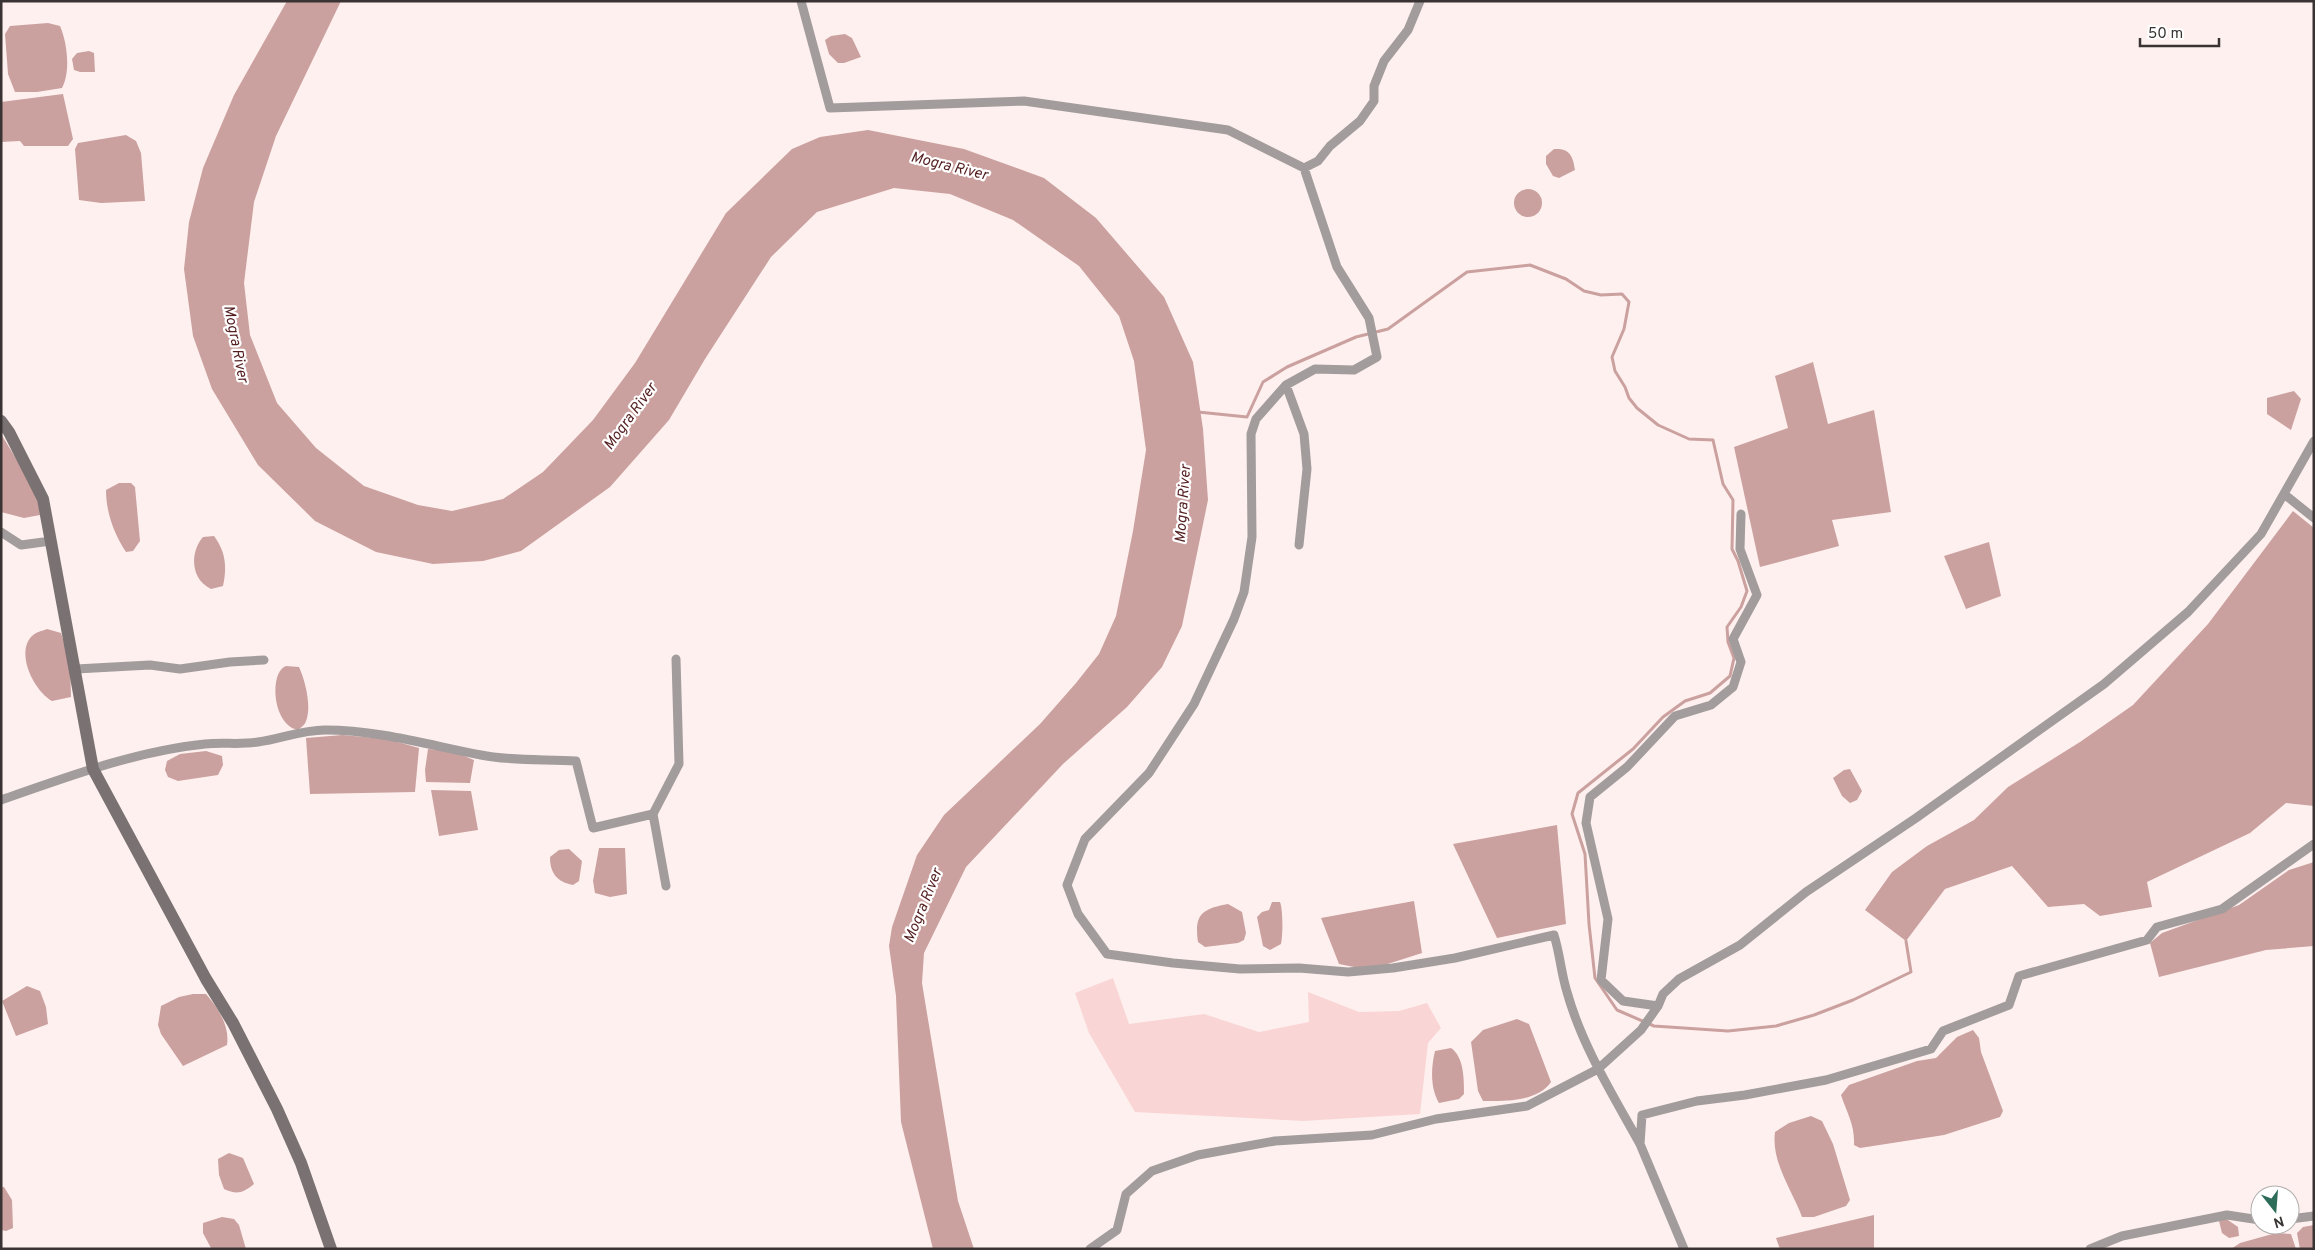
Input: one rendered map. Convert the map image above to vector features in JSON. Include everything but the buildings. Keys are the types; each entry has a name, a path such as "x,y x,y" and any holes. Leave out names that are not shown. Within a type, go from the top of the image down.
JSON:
{"street":[{"path":"801,1 830,108 1024,101 1228,130 1304,168 1337,267 1369,318 1377,356 1354,370 1315,369 1286,385 1256,419 1251,434 1252,537 1244,592 1234,619 1194,704 1149,773 1085,839 1067,885 1078,914 1107,954 1173,963 1240,969 1299,968 1348,972 1393,968 1455,958 1554,935 1561,955 1566,991 1598,1069 1640,1144 1684,1249"},
{"path":"1304,168 1318,160 1330,146 1360,121 1374,101 1374,86 1384,61 1408,30 1420,1"},
{"path":"1286,385 1304,434 1307,469 1299,545"},
{"path":"1,421 9,432 43,498 93,769 206,979 233,1023 277,1109 301,1163 331,1249"},
{"path":"1090,1249 1117,1230 1126,1194 1152,1170 1198,1155 1275,1141 1372,1135 1436,1120 1528,1106 1598,1069 1641,1030 1658,1006 1663,994 1679,979 1740,945 1806,892 1916,818 2104,684 2188,612 2261,534 2314,441"},
{"path":"2284,494 2314,518"},
{"path":"1658,1006 1622,1001 1601,980 1608,920 1586,823 1590,797 1628,767 1675,716 1710,706 1733,687 1741,662 1733,639 1757,595 1740,549 1741,514"},
{"path":"1,532 21,545 51,541"},
{"path":"666,886 653,814 679,764 676,659"},
{"path":"76,669 150,665 180,669 230,662 264,660"},
{"path":"1,800 93,769 145,755 205,744 259,742 292,733 324,730 365,732 441,745 482,756 576,761 593,828 653,814"},
{"path":"1640,1144 1642,1115 1696,1101 1745,1095 1826,1080 1932,1049 1943,1031 2009,1005 2019,976 2147,940 2157,927 2222,909 2314,844"},
{"path":"2090,1249 2122,1236 2227,1215 2250,1218"},
{"path":"2300,1218 2314,1216"}],"shaded area":[{"path":"1113,978 1129,1024 1204,1014 1259,1032 1309,1022 1308,992 1359,1012 1399,1011 1427,1003 1441,1028 1428,1043 1420,1114 1303,1121 1135,1112 1089,1033 1075,993"}],"water":[{"name":"Mogra River","path":"287,1 341,1 276,136 254,202 244,283 250,335 277,403 316,448 364,486 418,505 452,511 503,499 543,472 593,420 635,363 726,213 792,149 820,137 868,130 964,149 1044,178 1096,218 1164,297 1193,362 1203,429 1208,500 1182,626 1162,667 1127,707 1063,764 966,867 924,953 922,983 958,1201 974,1249 933,1249 901,1122 896,996 889,946 892,927 917,855 944,815 1040,724 1076,683 1099,654 1116,616 1133,531 1146,450 1134,361 1119,316 1079,266 1013,220 950,194 894,188 817,212 771,257 705,359 669,420 610,487 521,551 483,561 433,564 376,552 315,521 258,465 212,389 193,336 184,269 189,222 203,168 234,95"},
{"path":"48,23 60,26 65,40 67,65 62,88 37,92 15,92 8,74 5,34 10,26"},
{"path":"845,34 852,38 861,57 844,63 838,63 829,54 825,40 831,36"},
{"path":"89,51 94,53 95,72 74,70 72,59 77,53"},
{"path":"63,94 73,139 68,146 24,146 20,141 1,142 1,102"},
{"path":"126,135 136,141 141,153 145,201 101,203 79,200 75,149 78,143"},
{"path":"1554,149 1567,151 1573,160 1575,170 1559,178 1553,176 1546,164 1546,156"},
{"path":"1528,189 1538,193 1542,203 1538,213 1528,217 1518,213 1514,203 1518,193"},
{"path":"1813,362 1828,424 1874,410 1891,512 1832,520 1839,546 1760,567 1734,447 1788,428 1775,376"},
{"path":"2294,391 2301,399 2291,430 2267,414 2267,398"},
{"path":"1,434 39,496 40,515 24,518 1,512"},
{"path":"119,483 131,483 135,487 140,541 133,551 126,552 114,530 107,506 106,490"},
{"path":"2293,511 2314,528 2314,806 2286,803 2250,833 2147,882 2152,907 2100,916 2084,904 2048,907 2012,866 1945,889 1906,941 1865,910 1892,872 1927,846 1974,820 2008,787 2080,742 2133,705 2208,624"},
{"path":"214,536 225,560 225,572 223,586 211,589 199,579 194,565 194,557 203,537"},
{"path":"1989,542 2001,596 1966,609 1944,556"},
{"path":"47,629 61,633 70,662 71,697 52,701 45,696 33,681 25,652 27,643 32,636"},
{"path":"286,666 299,667 307,694 308,715 305,724 298,730 289,726 278,709 275,688 281,670"},
{"path":"342,735 387,739 419,748 415,792 310,794 306,738"},
{"path":"428,749 452,751 474,760 470,783 426,782 425,770"},
{"path":"206,751 222,756 223,765 218,775 178,781 168,777 165,770 167,761 180,754"},
{"path":"1850,769 1862,791 1857,800 1850,803 1842,796 1833,778 1844,770"},
{"path":"431,790 471,791 478,830 439,836"},
{"path":"1557,825 1566,924 1497,938 1453,844"},
{"path":"599,848 625,848 627,894 610,897 595,893 593,881"},
{"path":"569,849 582,861 579,881 573,885 559,879 553,872 550,863 550,857 559,850"},
{"path":"2314,862 2314,946 2266,950 2159,977 2150,943 2162,933 2239,905 2289,870"},
{"path":"1414,901 1422,953 1369,970 1339,964 1321,918"},
{"path":"1272,902 1280,902 1281,905 1282,935 1281,944 1270,950 1263,946 1257,917 1262,912 1269,910"},
{"path":"1228,904 1242,912 1246,933 1244,940 1238,943 1205,947 1198,942 1197,925 1199,919 1206,911"},
{"path":"27,986 40,991 46,1007 48,1024 16,1036 2,1001"},
{"path":"206,994 215,1005 225,1024 227,1045 183,1066 161,1034 158,1025 161,1006 179,997"},
{"path":"1517,1019 1529,1024 1551,1082 1545,1089 1529,1097 1483,1101 1478,1091 1471,1042 1483,1030"},
{"path":"1973,1030 1979,1038 1981,1052 2003,1111 2000,1117 1944,1135 1860,1148 1854,1145 1852,1125 1841,1095 1849,1085 1917,1061 1936,1058 1957,1037"},
{"path":"1451,1048 1459,1057 1461,1063 1464,1094 1459,1099 1439,1103 1434,1091 1432,1077 1435,1051"},
{"path":"1811,1116 1822,1121 1833,1144 1850,1200 1846,1206 1814,1217 1802,1217 1779,1165 1776,1154 1775,1132 1789,1123"},
{"path":"229,1153 243,1158 254,1184 243,1191 233,1192 224,1189 219,1175 218,1159"},
{"path":"1,1187 4,1187 12,1200 13,1228 6,1231 1,1230"},
{"path":"1874,1215 1874,1249 1780,1249 1776,1238"},
{"path":"222,1217 234,1219 239,1225 246,1249 211,1248 203,1233 203,1223"},
{"path":"2225,1218 2238,1227 2239,1236 2229,1238 2222,1233 2219,1221"},
{"path":"2314,1225 2314,1249 2300,1249 2297,1235 2300,1235 2300,1230 2303,1227"},
{"path":"2269,1235 2291,1235 2296,1249 2231,1249 2240,1243"}],"waterway":[{"path":"1198,412 1247,417 1263,382 1287,367 1356,337 1388,329 1467,272 1530,265 1566,279 1584,291 1601,295 1622,294 1629,302 1624,329 1612,357 1615,371 1625,387 1629,398 1637,408 1658,425 1689,439 1713,440 1723,484 1733,500 1732,549 1738,561 1747,591 1741,607 1727,627 1728,642 1734,658 1730,676 1710,693 1685,701 1663,717 1633,749 1578,793 1572,814 1585,854 1589,924 1595,978 1617,1010 1654,1026 1728,1031 1776,1026 1814,1015 1853,1000 1911,972 1906,941"}]}
